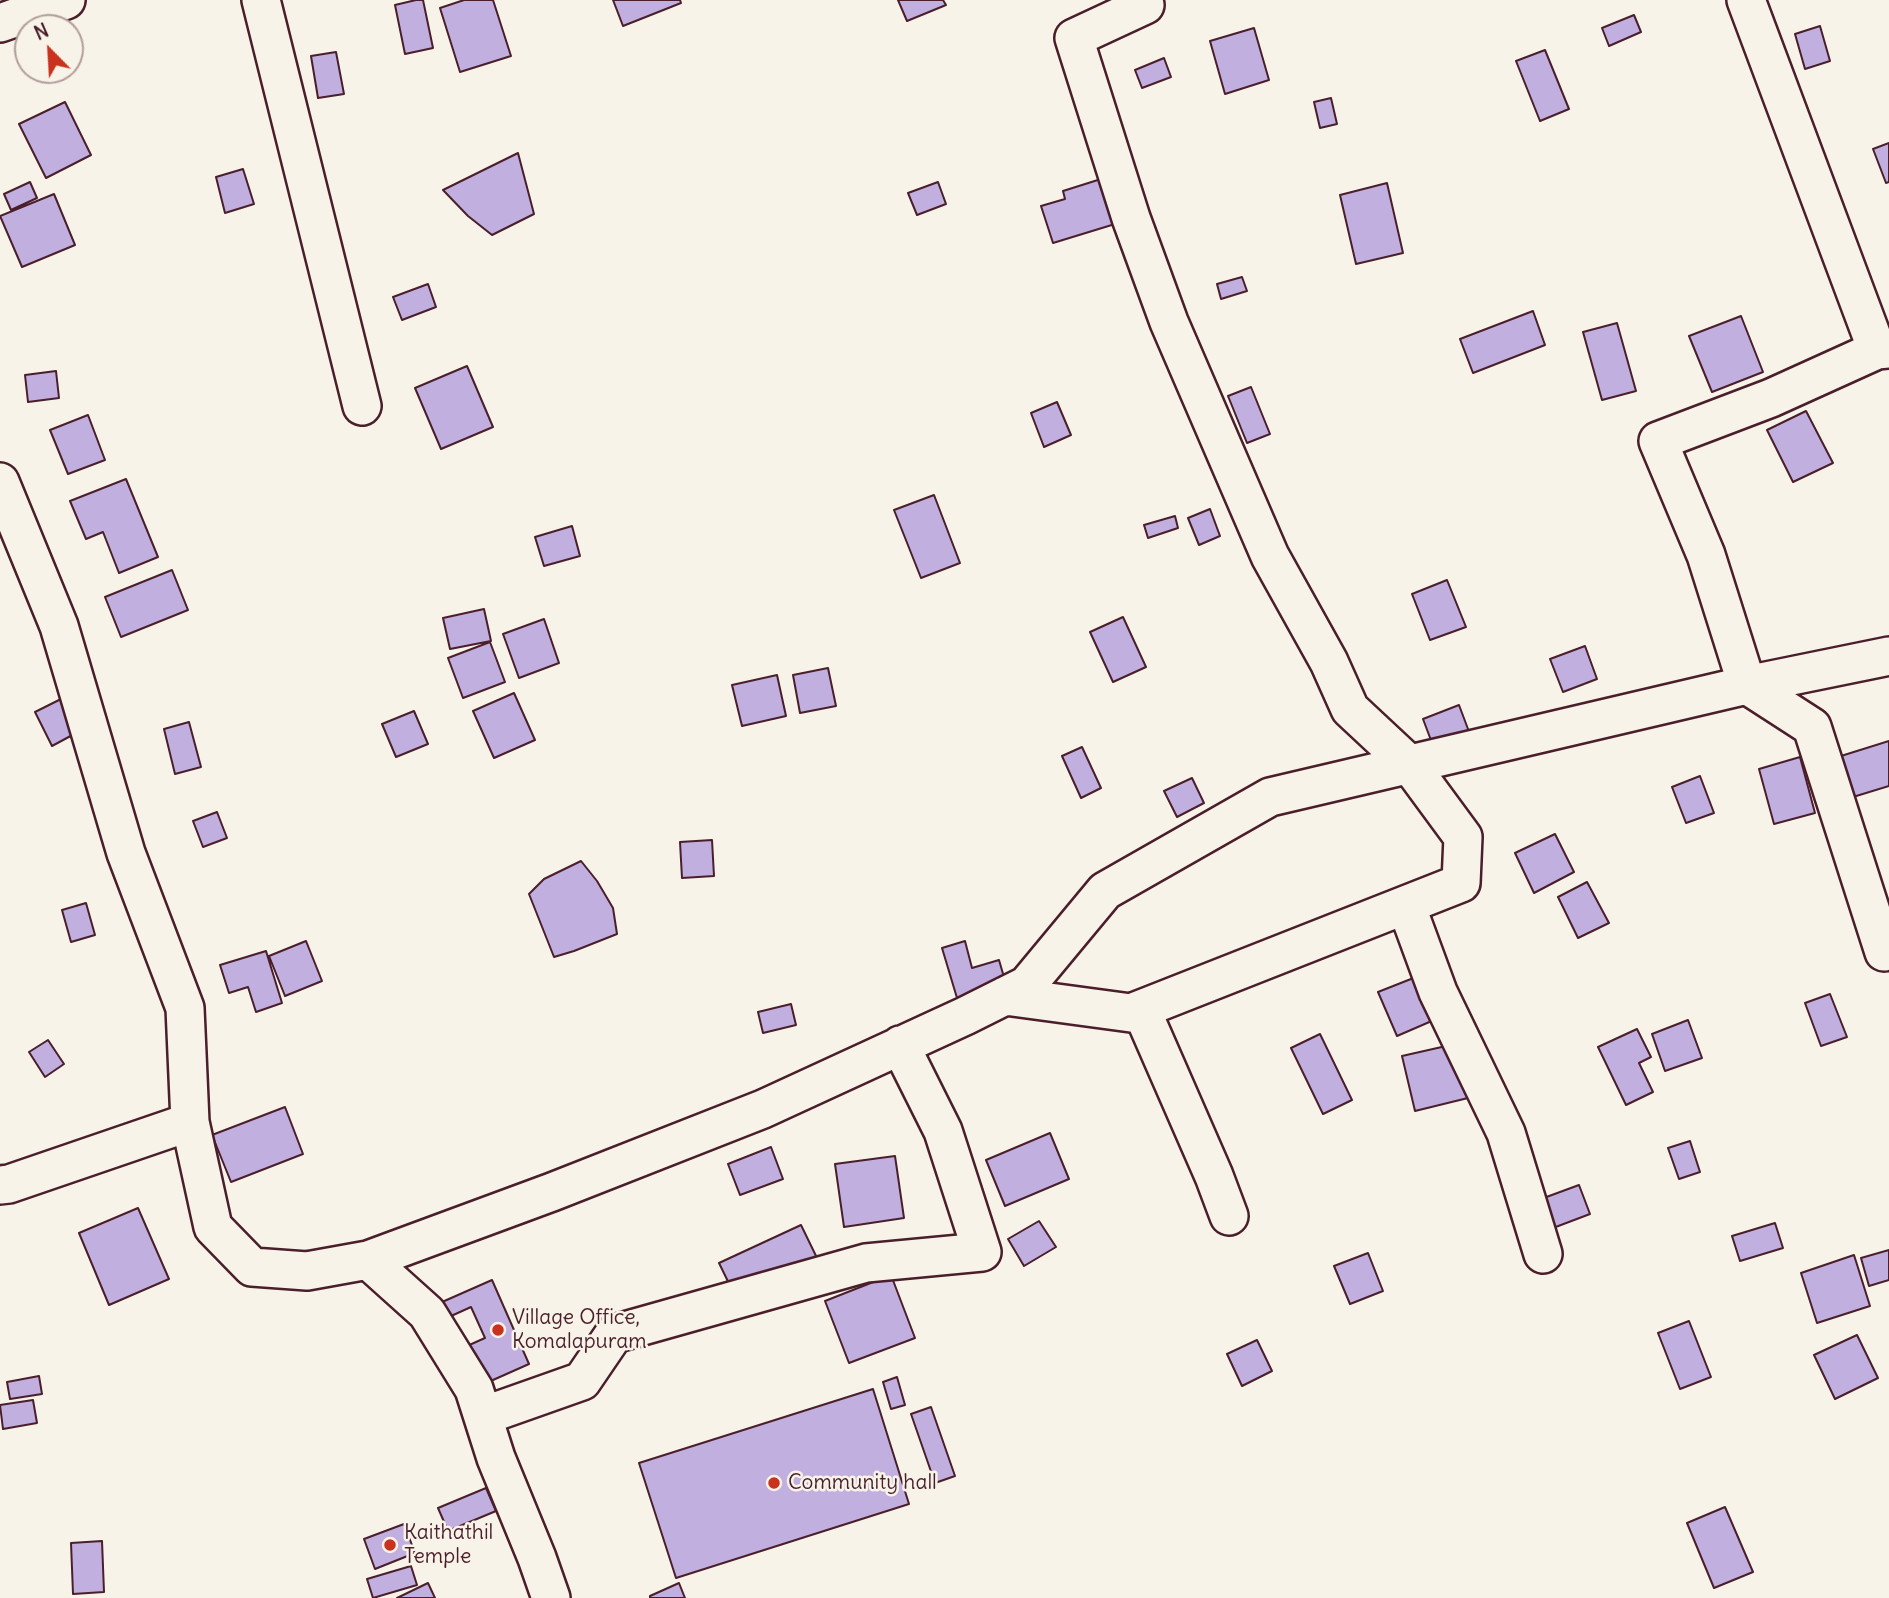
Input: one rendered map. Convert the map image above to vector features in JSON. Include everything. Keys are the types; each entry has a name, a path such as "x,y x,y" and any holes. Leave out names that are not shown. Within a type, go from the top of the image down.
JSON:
{"street":[{"path":"0,23 66,0"},
{"path":"261,0 362,406"},
{"path":"1005,996 1131,1013 1461,883 1463,837 1410,765 1350,709 1329,662 1270,556 1169,322 1131,218 1074,38 1145,5 1143,0"},
{"path":"1746,0 1835,236 1883,350 1771,398 1658,441 1706,555 1747,685 1812,727 1887,954"},
{"path":"0,482 59,626 126,853 185,1008 190,1122 213,1227 252,1267 307,1271 368,1260 552,1192 763,1109 1027,985 1105,891 1270,797 1747,685 1889,656"},
{"path":"1406,905 1438,992 1506,1133 1544,1254"},
{"path":"1141,1009 1229,1216"},
{"path":"482,1416 582,1381 614,1334 866,1263 982,1252 943,1131 900,1045"},
{"path":"0,1185 190,1122"},
{"path":"368,1260 427,1313 474,1389 496,1458 551,1598"}],"building":[{"path":"423,0 433,48 405,54 395,5"},
{"path":"464,0 493,0 511,56 460,72 440,8"},
{"path":"613,0 680,0 681,3 623,26"},
{"path":"898,0 943,0 946,5 907,21"},
{"path":"1634,15 1641,32 1609,46 1602,28"},
{"path":"1820,26 1830,61 1805,69 1795,34"},
{"path":"1254,28 1269,80 1225,94 1210,41"},
{"path":"1545,50 1569,109 1540,121 1516,61"},
{"path":"336,52 344,94 318,98 311,56"},
{"path":"1164,58 1171,77 1142,88 1135,70"},
{"path":"1331,98 1337,124 1320,128 1314,102"},
{"path":"65,102 91,155 46,178 19,124"},
{"path":"1889,143 1889,182 1886,183 1873,149"},
{"path":"518,153 534,214 492,235 468,216 443,190"},
{"path":"243,169 254,204 225,213 216,177"},
{"path":"1101,179 1115,224 1053,243 1041,206 1065,199 1063,191"},
{"path":"30,182 37,198 11,210 4,194"},
{"path":"938,182 946,204 917,215 908,193"},
{"path":"1387,183 1403,253 1356,264 1340,195"},
{"path":"54,194 75,245 22,267 0,216"},
{"path":"1242,277 1247,291 1221,299 1217,284"},
{"path":"428,284 436,307 402,320 393,297"},
{"path":"1533,311 1545,345 1473,373 1460,339"},
{"path":"1741,316 1763,372 1712,392 1689,336"},
{"path":"1617,323 1636,391 1602,400 1583,332"},
{"path":"467,366 493,427 441,449 415,388"},
{"path":"56,371 59,398 28,402 25,375"},
{"path":"1251,387 1270,434 1247,443 1228,396"},
{"path":"1057,402 1071,435 1044,447 1031,413"},
{"path":"1806,411 1833,463 1793,482 1767,430"},
{"path":"88,415 105,460 68,474 50,430"},
{"path":"126,479 158,557 119,573 103,532 86,539 70,501"},
{"path":"934,495 960,563 921,578 894,510"},
{"path":"1210,509 1220,536 1199,545 1188,518"},
{"path":"1175,516 1178,528 1148,538 1144,525"},
{"path":"572,526 580,556 544,566 535,537"},
{"path":"172,570 188,610 121,637 105,597"},
{"path":"1447,580 1466,627 1430,640 1412,594"},
{"path":"484,609 491,641 450,649 443,618"},
{"path":"1123,617 1146,667 1113,682 1090,632"},
{"path":"544,619 559,663 519,678 503,634"},
{"path":"490,642 505,682 463,698 448,658"},
{"path":"1585,646 1597,679 1563,692 1550,659"},
{"path":"828,668 836,706 800,713 793,675"},
{"path":"777,675 786,716 742,726 732,685"},
{"path":"514,693 535,740 494,758 473,711"},
{"path":"61,699 78,732 52,746 35,712"},
{"path":"1459,705 1471,737 1435,751 1423,719"},
{"path":"414,711 428,744 396,757 382,724"},
{"path":"189,722 201,767 175,774 164,729"},
{"path":"1889,741 1889,786 1853,797 1841,756"},
{"path":"1082,747 1101,788 1081,798 1062,756"},
{"path":"1800,757 1815,813 1774,824 1759,769"},
{"path":"1700,776 1714,813 1686,823 1672,787"},
{"path":"1192,778 1204,803 1177,817 1164,791"},
{"path":"217,812 227,838 203,847 193,821"},
{"path":"1555,834 1574,872 1534,893 1515,853"},
{"path":"712,840 714,876 682,878 680,842"},
{"path":"581,861 613,908 617,934 554,957 529,894 544,879"},
{"path":"1587,882 1609,923 1578,938 1558,897"},
{"path":"86,903 95,935 71,942 62,910"},
{"path":"306,941 322,981 285,996 269,956"},
{"path":"965,941 972,968 999,960 1006,984 957,998 942,948"},
{"path":"266,951 282,1003 256,1012 248,987 229,993 220,965"},
{"path":"1416,977 1434,1020 1397,1036 1378,992"},
{"path":"1830,994 1847,1037 1821,1046 1805,1003"},
{"path":"791,1004 796,1025 763,1033 758,1012"},
{"path":"1688,1020 1702,1058 1665,1071 1652,1034"},
{"path":"1637,1029 1651,1057 1639,1063 1653,1092 1626,1105 1598,1047"},
{"path":"1320,1034 1352,1100 1323,1114 1291,1048"},
{"path":"48,1040 64,1064 45,1077 29,1052"},
{"path":"1455,1044 1468,1098 1415,1111 1402,1056"},
{"path":"285,1107 303,1154 231,1182 212,1135"},
{"path":"1050,1133 1069,1179 1005,1206 986,1160"},
{"path":"1690,1141 1700,1172 1679,1179 1668,1148"},
{"path":"771,1147 783,1179 740,1195 728,1164"},
{"path":"895,1156 904,1218 844,1227 835,1164"},
{"path":"1579,1185 1590,1214 1553,1228 1541,1199"},
{"path":"138,1208 169,1279 109,1305 79,1233"},
{"path":"1039,1221 1056,1247 1024,1266 1008,1239"},
{"path":"1775,1223 1783,1248 1740,1261 1732,1236"},
{"path":"801,1225 818,1260 737,1300 719,1263"},
{"path":"1889,1250 1889,1280 1869,1286 1861,1258"},
{"path":"1368,1253 1383,1291 1350,1304 1334,1266"},
{"path":"1854,1255 1870,1306 1817,1323 1801,1273"},
{"path":"891,1275 915,1338 849,1363 825,1301"},
{"name":"Village Office, Komalapuram","path":"492,1280 529,1364 484,1384 467,1346 485,1338 471,1307 440,1321 433,1306"},
{"path":"1689,1321 1711,1377 1680,1389 1658,1333"},
{"path":"1857,1335 1878,1378 1835,1399 1814,1355"},
{"path":"1257,1340 1272,1371 1242,1386 1227,1354"},
{"path":"39,1376 42,1394 10,1399 7,1382"},
{"path":"897,1377 905,1405 891,1409 883,1382"},
{"name":"Community hall","path":"873,1389 909,1504 676,1578 639,1463"},
{"path":"33,1400 37,1423 3,1429 0,1405"},
{"path":"931,1407 955,1476 935,1483 911,1414"},
{"path":"486,1488 496,1511 448,1531 438,1508"},
{"path":"1725,1507 1753,1572 1714,1588 1687,1523"},
{"path":"404,1524 415,1553 375,1569 364,1539"},
{"path":"102,1541 104,1592 73,1594 71,1543"},
{"path":"411,1566 417,1585 373,1598 367,1579"},
{"path":"428,1583 435,1598 397,1598"},
{"path":"679,1583 685,1598 650,1598 650,1596"}],"place":[{"name":"Village Office, Komalapuram","path":"498,1330"},
{"name":"Community hall","path":"774,1483"},
{"name":"Kaithathil Temple","path":"390,1545"}]}
